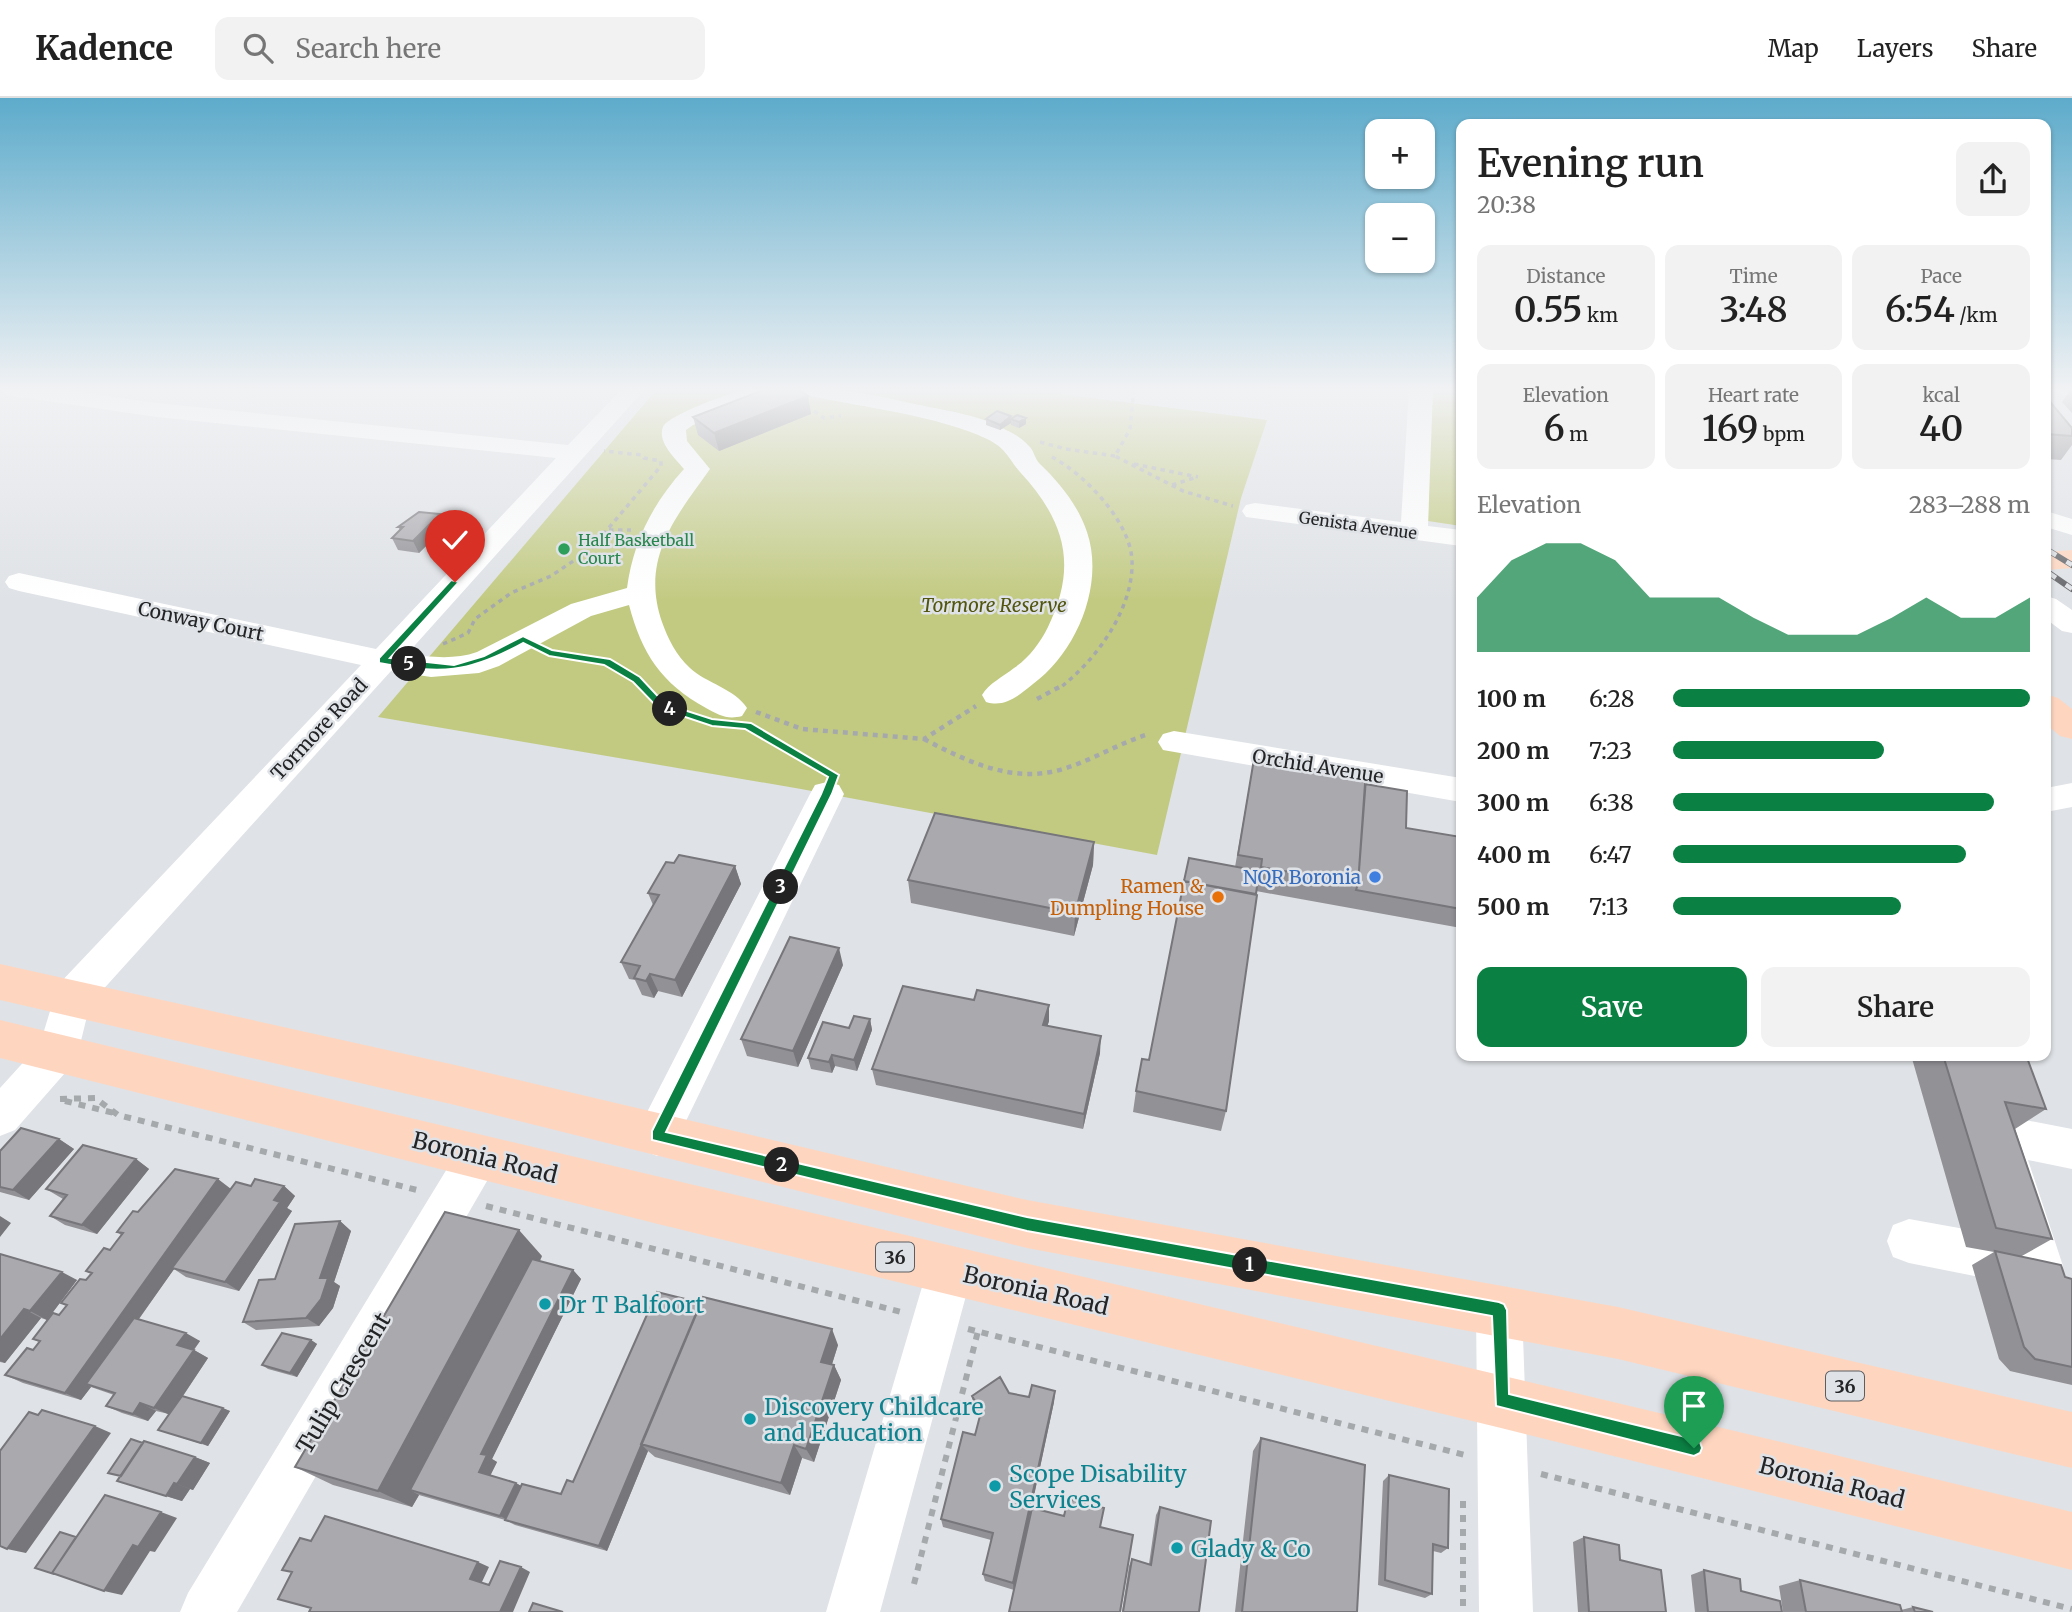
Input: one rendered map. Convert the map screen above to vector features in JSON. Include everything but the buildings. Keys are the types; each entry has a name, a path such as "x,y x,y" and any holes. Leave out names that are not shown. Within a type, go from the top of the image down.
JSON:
{"main road":[{"path":"2051,710 2072,727"},
{"name":"36","path":"0,982 455,1085 1027,1224 1618,1332 2072,1440"},
{"name":"Boronia Road","path":"0,1039 55,1083 479,1155 662,1202 1501,1401 2072,1541"}],"street":[{"name":"Tormore Road","path":"55,1083 72,997 383,660 577,460"},
{"path":"689,460 697,469 658,520 643,562 639,593 650,631 672,667 686,682 738,719"},
{"path":"997,695 1039,663 1062,627 1077,594 1078,553 1068,517 1045,481 1022,460"},
{"path":"1414,532 1418,460"},
{"name":"Genista Avenue","path":"1255,511 1456,537"},
{"name":"Conway Court","path":"19,582 383,660 454,668 488,659 581,610 639,593"},
{"path":"2051,609 2072,624"},
{"name":"Orchid Avenue","path":"1165,738 1456,789"},
{"path":"657,1136 827,794"},
{"path":"2051,799 2072,795"},
{"path":"0,1117 55,1083"},
{"path":"1909,1241 2040,1266 1999,1134 2022,1122 2072,1149"},
{"name":"Tulip Crescent","path":"207,1612 479,1155"},
{"path":"853,1612 950,1270"},
{"path":"1499,1310 1506,1612"}],"path":[{"path":"468,633 475,619 502,600 551,576 591,549 661,466 661,461 653,460"},
{"path":"1123,460 1183,491 1255,511"},
{"path":"1130,463 1198,477 1172,485"},
{"path":"439,646 468,633 512,634 549,653 607,662 636,680 661,706 699,718"},
{"path":"924,739 954,718 997,695"},
{"path":"738,719 754,711 802,729 924,739 989,771 1024,775 1061,769 1125,741 1165,738"},
{"path":"738,719 834,775 827,794"},
{"path":"55,1083 95,1098 118,1115"},
{"path":"55,1083 118,1115 432,1194"},
{"path":"477,1203 904,1313"},
{"path":"914,1584 978,1331 1463,1455 1463,1468"},
{"path":"1540,1474 2072,1609"},
{"path":"1463,1494 1463,1612"}],"green space":[{"name":"Tormore Reserve","path":"597,460 1254,460 1241,498 1157,855 801,789 378,717"},
{"path":"1429,460 1456,460 1456,525 1428,521"}],"railway":[{"path":"2051,552 2072,565"},
{"path":"2051,574 2072,589"}],"place":[{"name":"Half Basketball Court","path":"564,549"},
{"name":"NQR Boronia","path":"1375,877"},
{"name":"Ramen & Dumpling House","path":"1218,897"},
{"name":"Dr T Balfoort","path":"545,1304"},
{"name":"Discovery Childcare and Education","path":"750,1419"},
{"name":"Scope Disability Services","path":"995,1486"},
{"name":"Glady & Co","path":"1177,1548"}],"route":[{"path":"455,582 383,660 431,667 468,666 488,659 523,639 549,653 607,662 636,680 661,706 712,722 747,725 834,775 657,1136 1027,1224 1499,1310 1501,1401 1694,1448"}]}
